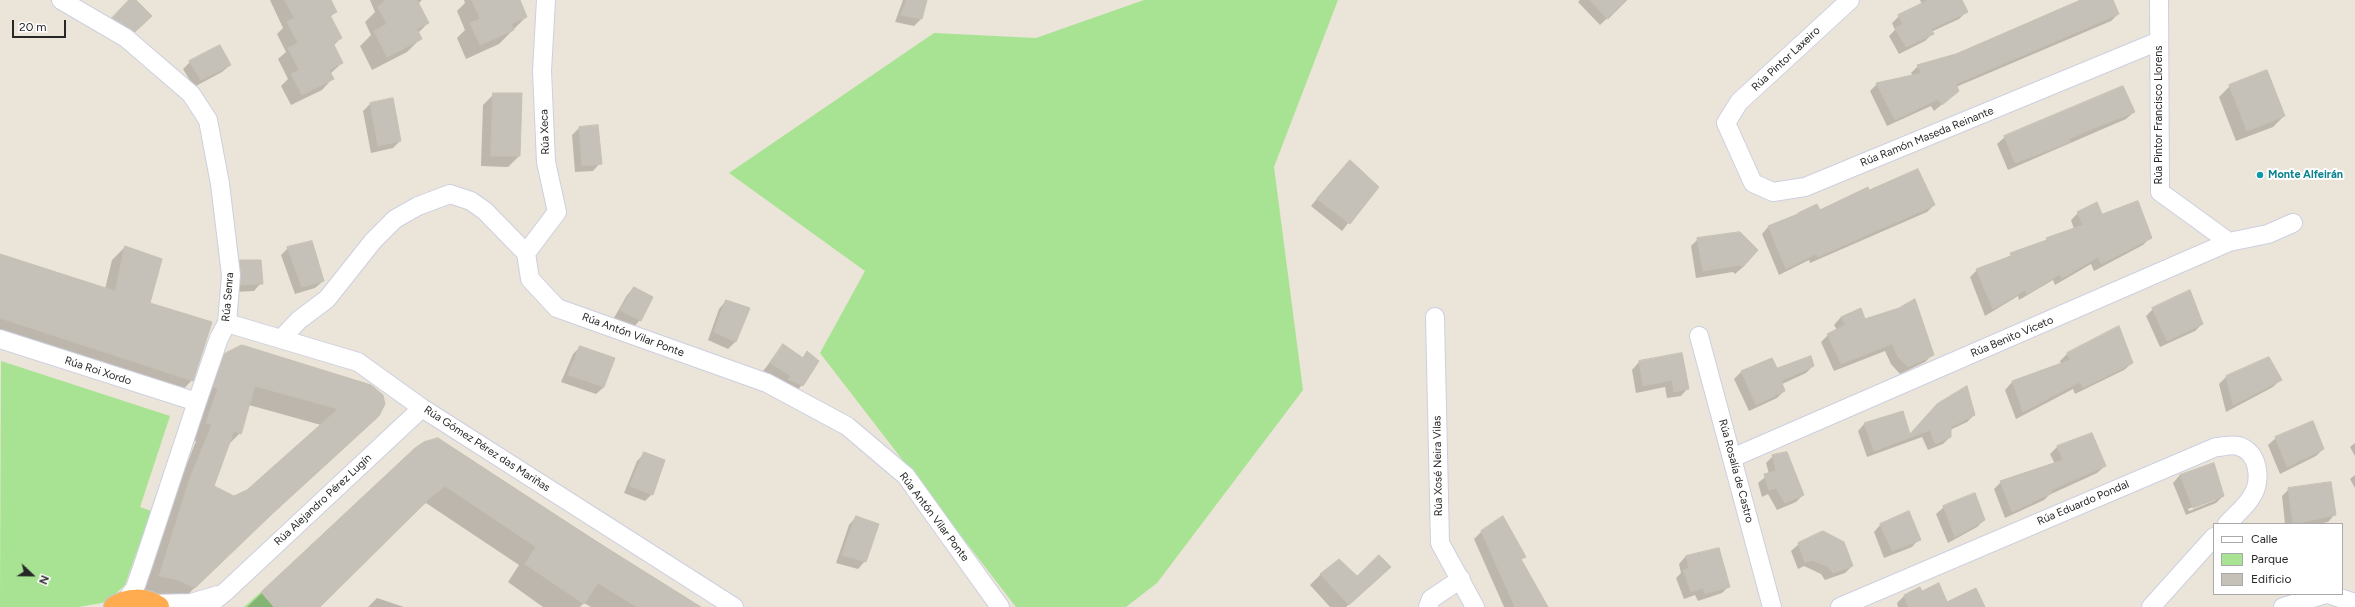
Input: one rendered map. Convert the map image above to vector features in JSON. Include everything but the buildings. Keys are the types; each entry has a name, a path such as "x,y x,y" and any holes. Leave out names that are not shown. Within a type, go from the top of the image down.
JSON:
{"highway":[{"path":"120,604 139,600 155,605"}],"street":[{"name":"Rúa Senra","path":"61,0 126,38 191,94 208,120 220,184 231,275 227,323 219,338 196,402 144,565 135,588 120,604"},
{"name":"Rúa Xeca","path":"526,253 557,212 545,155 542,71 546,0"},
{"name":"Rúa Pintor Laxeiro","path":"1726,123 1739,102 1850,0"},
{"name":"Rúa Pintor Francisco Llorens","path":"2159,0 2160,192 2229,242"},
{"name":"Rúa Ramón Maseda Reinante","path":"1726,123 1753,182 1774,192 1805,187 2159,41"},
{"path":"281,340 299,320 327,299 374,241 395,219 418,206 450,194 471,201 485,211 526,253"},
{"name":"Rúa Benito Viceto","path":"1732,458 2229,242 2268,234 2293,223"},
{"name":"Rúa Antón Vilar Ponte","path":"526,253 530,279 557,308 767,383 847,426 906,476 1000,607"},
{"name":"Rúa Xosé Neira Vilas","path":"1435,317 1440,543 1475,607"},
{"name":"Rúa Gómez Pérez das Mariñas","path":"227,323 358,362 422,408 734,607"},
{"name":"Rúa Rosalía de Castro","path":"1699,336 1772,607"},
{"name":"Rúa Roi Xordo","path":"0,340 196,402"},
{"name":"Rúa Alejandro Pérez Lugín","path":"206,607 221,600 422,408"},
{"name":"Rúa Eduardo Pondal","path":"1840,607 2216,447 2238,446 2251,454 2256,467 2258,481 2252,496 2228,523"},
{"path":"2150,607 2213,538"},
{"path":"1428,607 1431,599 1461,579"},
{"path":"2283,607 2324,595"},
{"path":"2330,595 2355,603"},
{"name":"Rúa Alejandro Pérez Lugín","path":"155,605 221,600"}],"green space":[{"path":"1144,0 1338,0 1274,167 1303,390 1157,583 1126,607 1016,607 820,353 865,271 729,173 934,33 1036,38"},
{"path":"1,361 170,416 140,507 151,511 148,520 125,585 107,602 79,607 0,607"},
{"path":"261,592 274,607 244,607"}],"place":[{"name":"Monte Alfeirán","path":"2260,175"}]}
